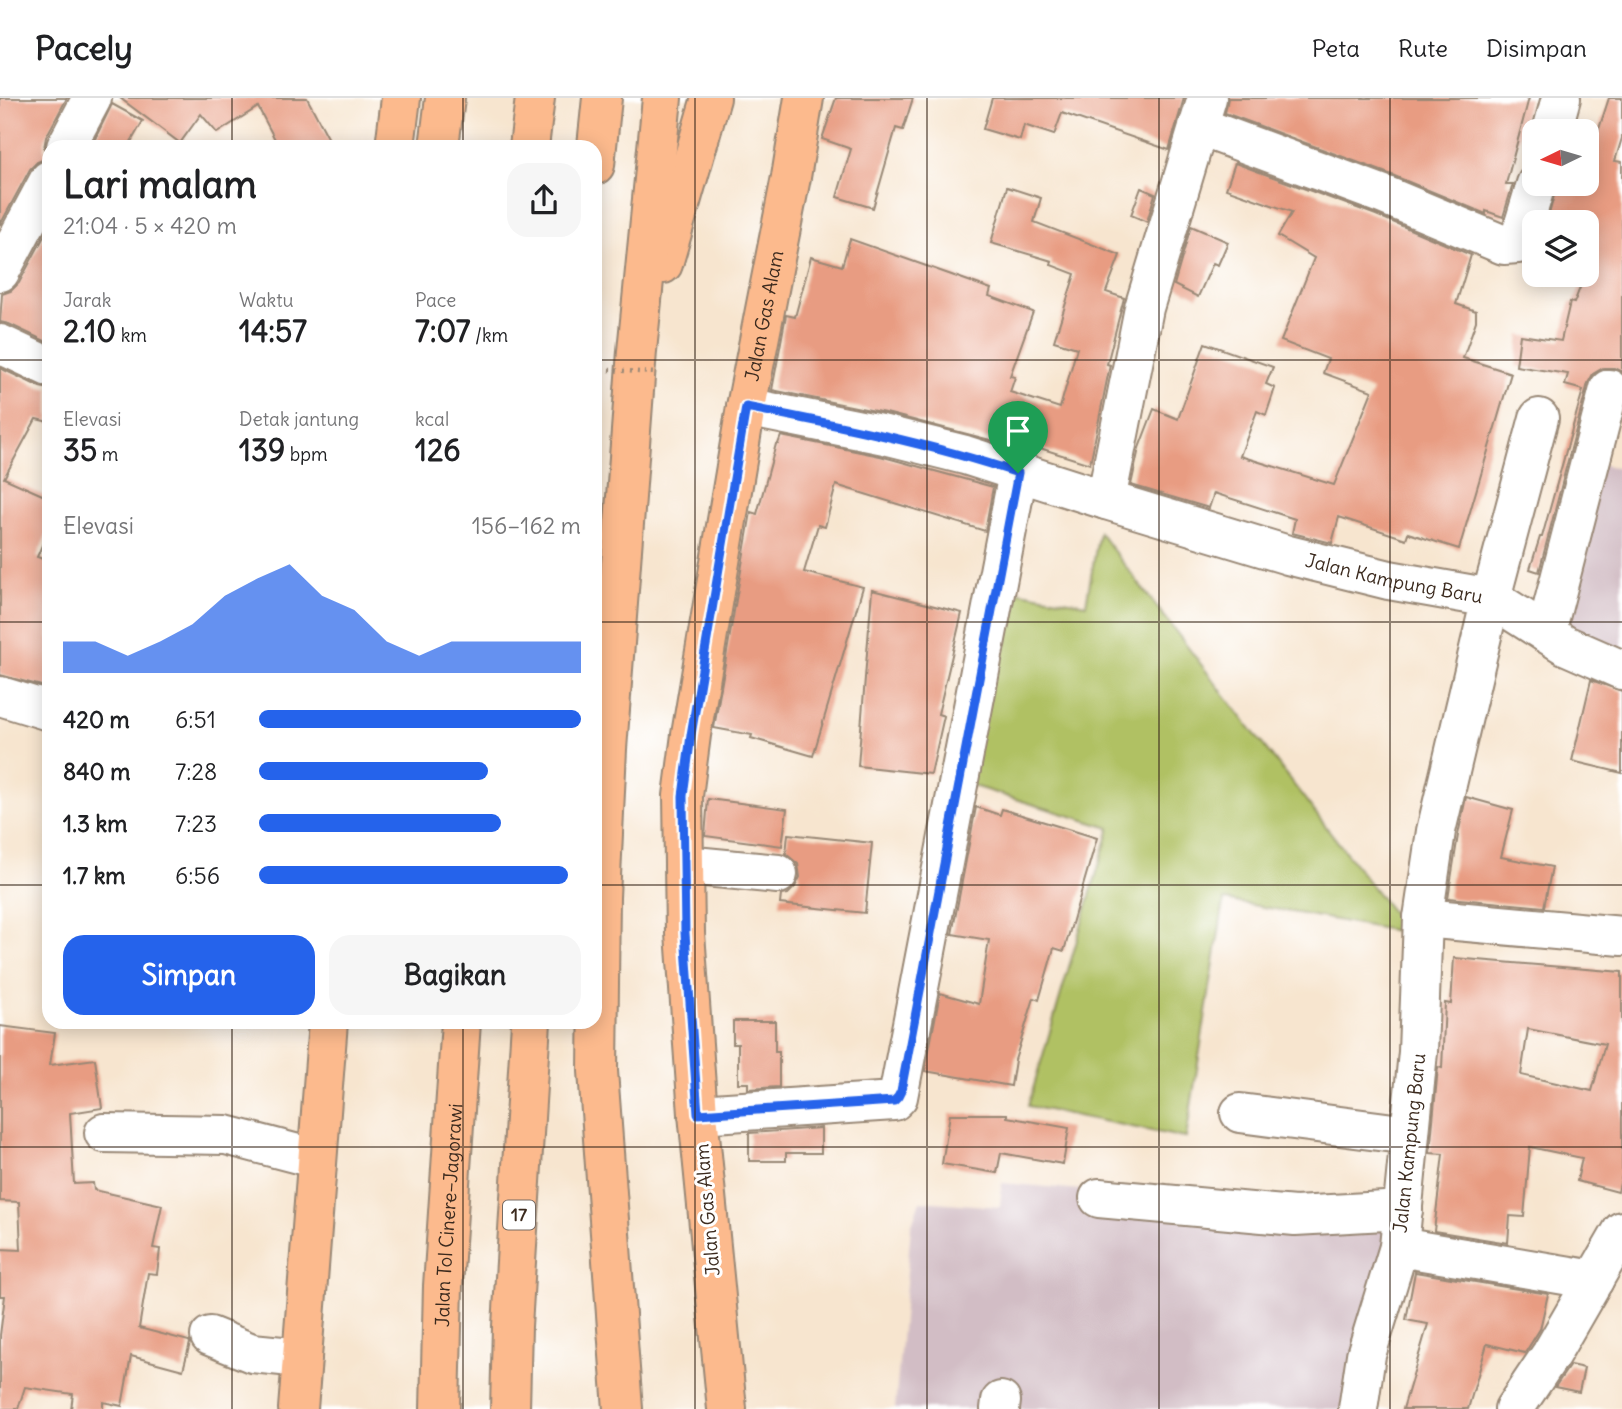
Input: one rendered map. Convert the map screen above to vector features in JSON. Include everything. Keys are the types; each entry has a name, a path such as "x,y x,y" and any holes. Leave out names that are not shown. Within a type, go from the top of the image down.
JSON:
{"main road":[{"path":"396,140 401,98"},
{"path":"440,140 446,98"},
{"path":"530,140 535,98"},
{"path":"598,140 602,98"},
{"path":"602,855 607,749 646,362 662,98"},
{"path":"646,362 711,98"},
{"name":"Jalan Gas Alam","path":"727,1409 698,1114 685,933 683,796 746,407 792,177 804,98"},
{"path":"298,1409 327,1029"},
{"name":"Jalan Tol Cinere–Jagorawi","path":"440,1409 443,1286 461,1029"},
{"name":"17","path":"510,1409 512,1326 531,1029"},
{"path":"598,1029 597,1070 623,1409"}],"street":[{"path":"70,140 92,98"},
{"path":"1556,119 1562,98"},
{"path":"1106,500 1144,308 1202,112 1384,195 1504,245 1518,244 1532,196"},
{"path":"0,272 42,193"},
{"path":"0,344 42,364"},
{"path":"1546,633 1609,389"},
{"name":"Jalan Kampung Baru","path":"746,407 885,435 965,455 1288,555 1390,580 1491,598 1436,831 1423,918 1418,1052 1399,1247 1366,1355 1358,1409"},
{"path":"1539,418 1491,598 1565,645 1622,670"},
{"path":"698,1114 894,1101 898,1097 1018,473"},
{"path":"0,696 42,709"},
{"path":"684,865 778,874"},
{"path":"1423,918 1622,936"},
{"path":"1240,1114 1409,1135"},
{"path":"104,1133 226,1135 317,1159"},
{"path":"1098,1198 1296,1216 1403,1210"},
{"path":"1514,1409 1551,1354 1622,1231"},
{"path":"1399,1247 1594,1280"},
{"path":"210,1336 252,1353 302,1359"}],"path":[{"path":"602,368 646,362"}],"shaded area":[{"path":"1601,464 1622,469 1622,658 1557,641"},
{"path":"1002,1183 1395,1218 1342,1409 895,1409 911,1227 920,1201 1000,1207"}],"green space":[{"path":"1099,532 1408,933 1224,900 1186,1138 1028,1106 1110,828 950,779 1005,589 1086,604"}],"building":[{"path":"0,98 67,98 45,140 42,140 42,160 30,169 0,225"},
{"path":"120,98 307,98 329,140 275,140 258,107 217,133 201,114 182,140 176,140"},
{"path":"836,98 913,98 903,130 896,128 873,208 837,197 851,149 822,139"},
{"path":"992,98 1184,98 1169,150 1062,113 1054,135 1024,125 1020,140 983,129"},
{"path":"1228,98 1529,98 1506,184 1513,184 1503,217 1486,211 1486,214 1392,175 1225,113"},
{"path":"1609,98 1622,98 1622,138 1615,161 1622,162 1622,372 1614,368 1603,368 1593,374 1588,383 1539,572 1530,569 1542,537 1583,390 1565,385 1568,374 1516,366 1520,335 1561,341 1570,302 1574,303 1580,287 1599,287 1599,210 1550,210 1554,196 1600,196 1600,126"},
{"path":"112,104 143,121 132,140 94,140"},
{"path":"1235,163 1376,215 1471,255 1456,304 1476,311 1476,321 1463,358 1511,373 1459,549 1408,533 1406,539 1339,517 1332,543 1292,533 1295,519 1214,493 1209,508 1131,485 1139,448 1154,409 1178,419 1205,343 1273,367 1266,384 1275,388 1266,415 1257,411 1240,456 1334,485 1372,391 1323,373 1328,359 1281,341 1314,258 1278,236 1292,212 1226,189"},
{"path":"1007,187 1041,198 1034,222 1120,255 1106,292 1124,298 1107,364 1110,365 1090,464 996,434 994,441 890,414 772,390 786,315 795,317 811,257 842,266 850,239 991,289 989,296 1033,312 1010,376 1015,377 1010,392 1060,408 1077,348 1054,341 1075,274 1051,265 1052,261 991,243"},
{"path":"1141,188 1155,194 1147,222 1131,215"},
{"path":"1191,226 1228,242 1218,265 1213,263 1198,297 1174,285"},
{"path":"42,240 42,340 0,322 2,294 11,291 19,283"},
{"path":"0,368 42,387 42,420 36,419 4,478 42,495 42,545 37,557 42,559 42,686 0,675"},
{"path":"781,436 880,456 993,487 985,531 836,485 825,527 818,525 804,572 863,587 813,756 751,738 752,735 714,728 751,512 757,514 776,444"},
{"path":"872,590 962,613 938,714 944,716 931,774 858,766"},
{"path":"1591,680 1622,691 1622,773 1572,761"},
{"path":"1466,797 1513,810 1501,857 1552,867 1544,907 1448,898"},
{"path":"708,799 787,809 782,846 705,836"},
{"path":"976,807 1000,815 1002,809 1097,838 1064,951 1054,948 1039,1000 1034,998 1015,1060 1011,1086 925,1071 940,993 979,1004 989,940 952,934"},
{"path":"788,834 872,843 865,913 780,904 781,895 788,894 800,877 798,864 786,854"},
{"path":"1454,958 1622,972 1622,1175 1618,1192 1577,1181 1582,1158 1530,1147 1524,1217 1510,1216 1508,1243 1434,1231 1443,1154 1430,1153 1438,1067 1442,1068 1445,1003 1451,1004","holes":["1528,1029 1605,1044 1592,1091 1521,1075"]},
{"path":"733,1021 775,1021 775,1052 779,1052 779,1087 748,1089 748,1083 738,1083 738,1044 733,1044"},
{"path":"0,1026 55,1033 50,1065 95,1059 102,1108 70,1113 74,1184 93,1183 94,1190 162,1205 153,1248 160,1249 157,1274 148,1273 139,1328 190,1343 183,1370 131,1356 122,1406 103,1402 103,1409 71,1409 73,1394 25,1387 18,1409 0,1409 0,1335 5,1296 0,1296 0,1249 21,1250 19,1202 0,1201"},
{"path":"950,1114 1007,1114 1007,1117 1069,1128 1063,1164 1001,1153 997,1173 942,1164"},
{"path":"821,1128 821,1153 786,1153 786,1161 749,1161 749,1133"},
{"path":"1415,1272 1548,1294 1540,1329 1525,1353 1487,1344 1468,1409 1403,1409 1428,1324 1406,1320"},
{"path":"1570,1365 1584,1368 1579,1392 1555,1387"}],"route":[{"path":"746,407 885,435 965,455 1018,473 901,1091 894,1101 698,1114 685,933 683,796 746,407"}]}
